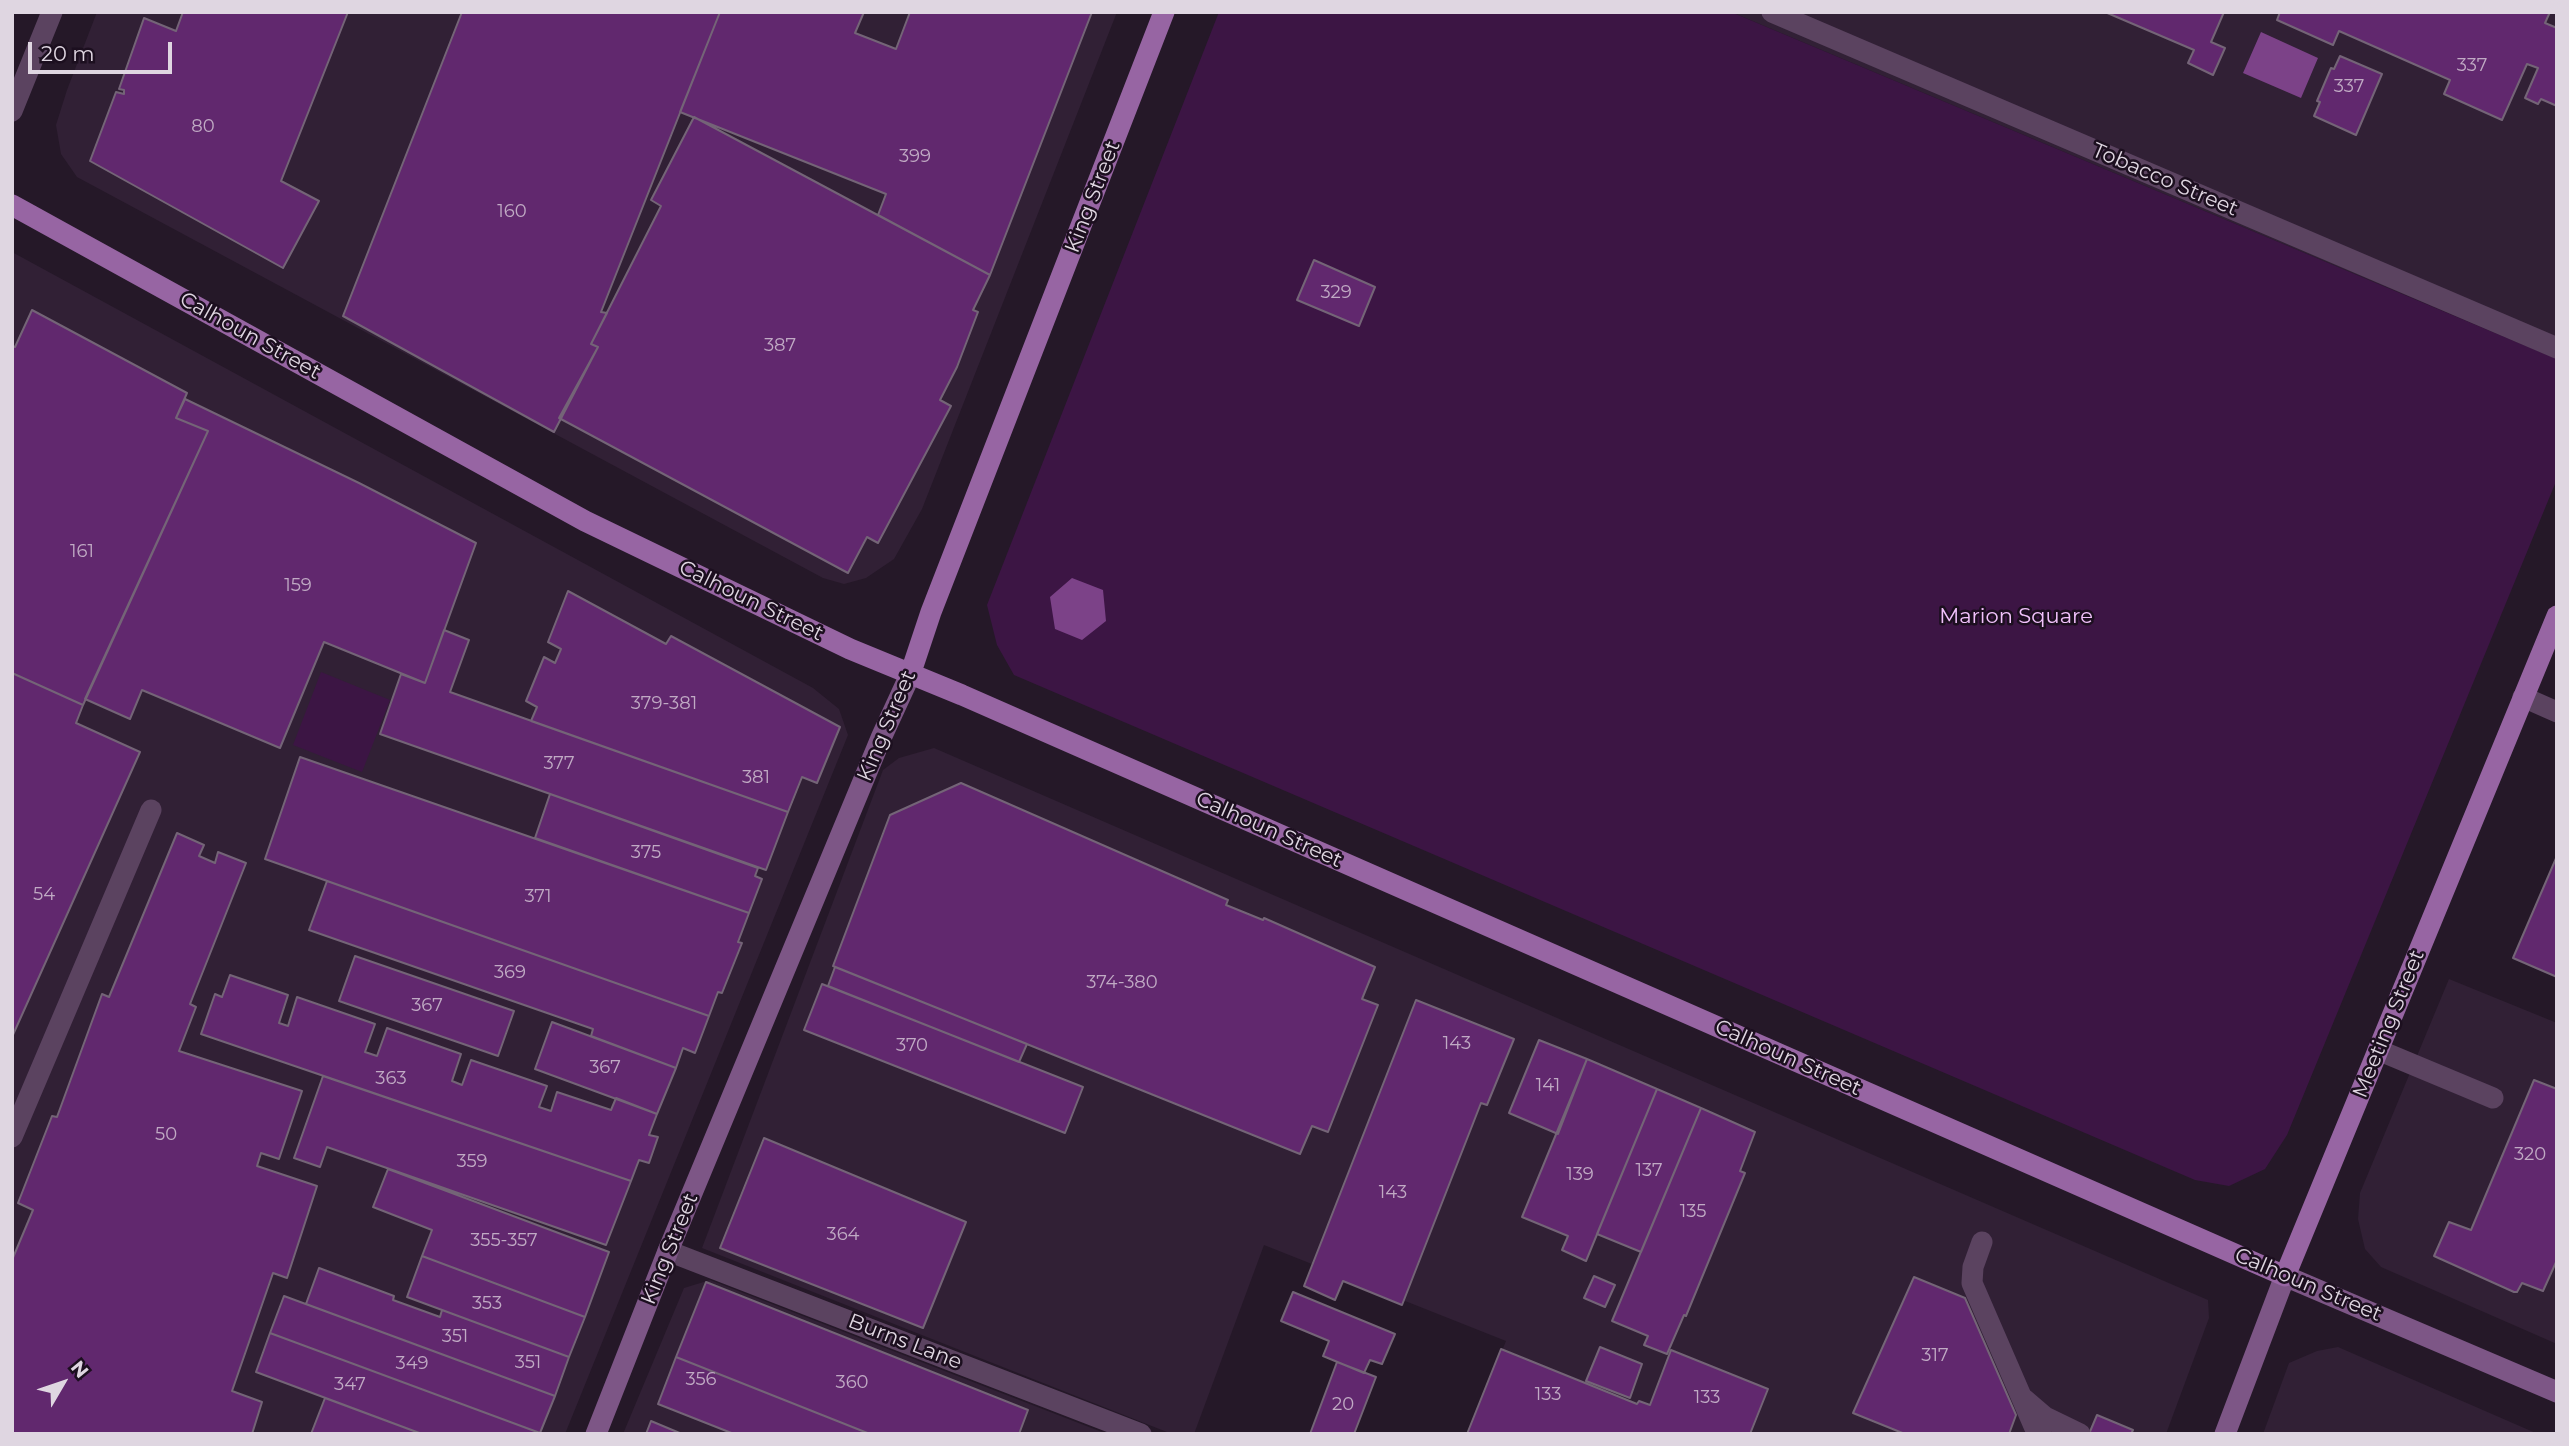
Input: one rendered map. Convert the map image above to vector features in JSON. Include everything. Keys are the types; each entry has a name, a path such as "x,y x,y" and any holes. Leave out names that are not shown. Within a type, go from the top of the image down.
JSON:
{"main road":[{"name":"King Street","path":"910,675 931,612 1164,12"},
{"name":"Calhoun Street","path":"12,205 585,521 850,649 962,695 2285,1276"},
{"name":"Meeting Street","path":"2285,1276 2557,616"}],"street":[{"path":"12,111 52,12"},
{"name":"Tobacco Street","path":"1772,12 2557,348"},
{"name":"King Street","path":"596,1434 668,1251 876,750 910,675"},
{"path":"2524,697 2557,712"},
{"path":"12,1137 151,810"},
{"path":"2378,1050 2493,1098"},
{"path":"1982,1242 1973,1267 1972,1283 2038,1431"},
{"name":"Burns Lane","path":"668,1251 1141,1434"},
{"name":"Calhoun Street","path":"2285,1276 2557,1392"},
{"name":"Meeting Street","path":"2225,1434 2285,1276"},
{"path":"2020,1395 2045,1417 2080,1434"}],"shaded area":[{"path":"97,12 1117,12 922,509 894,559 866,578 844,584 823,578 77,177 61,154 56,125"},
{"path":"1731,12 2557,12 2557,359"},
{"path":"2261,32 2318,58 2301,98 2243,73"},
{"path":"12,252 813,688 839,709 848,735 565,1434 12,1434"},
{"path":"1072,578 1103,590 1106,621 1082,640 1055,629 1050,597"},
{"path":"934,748 2208,1300 2209,1318 2166,1434 1468,1434 1506,1341 1264,1245 1194,1434 1172,1434 702,1248 883,770 899,758"},
{"path":"2449,979 2557,1023 2557,1344 2381,1267 2365,1249 2358,1219 2360,1193"},
{"path":"710,1280 1107,1434 623,1434 684,1288"},
{"path":"2338,1347 2538,1434 2263,1434 2289,1363 2317,1351"}],"green space":[{"name":"Marion Square","path":"1219,12 1731,12 2557,359 2557,479 2287,1135 2265,1169 2229,1186 2195,1180 1014,675 997,645 987,605"},
{"path":"321,672 390,700 362,772 293,745"}],"building":[{"path":"183,12 348,12 281,181 319,201 283,268 90,161 116,92 124,94 124,90 119,89 144,18 176,31"},
{"path":"462,12 720,12 601,312 607,313 591,344 598,347 554,432 343,316"},
{"path":"720,12 864,12 855,33 896,49 910,12 1092,12 990,275 878,215 886,194 680,112"},
{"path":"2105,12 2224,12 2211,42 2225,48 2213,75 2188,63 2194,50"},
{"path":"2280,12 2550,12 2545,23 2557,28 2557,106 2541,99 2538,104 2525,98 2538,68 2527,64 2502,120 2444,94 2450,80 2339,31 2333,45 2277,20"},
{"path":"2340,56 2382,74 2356,135 2314,116 2320,102 2317,101 2331,68 2334,69"},
{"path":"694,117 990,275 973,310 978,312 957,367 940,400 951,406 878,543 867,537 848,573 559,418 598,347 591,344 661,206 651,200"},
{"path":"1314,260 1375,287 1359,326 1297,300"},
{"path":"32,310 187,393 176,418 208,431 83,705 12,673 12,346 15,347"},
{"path":"185,399 476,543 425,683 324,642 280,748 142,690 130,719 85,699 208,431 176,418"},
{"path":"568,591 666,644 671,636 840,727 817,783 802,777 788,812 531,721 537,707 526,701 544,657 555,663 561,649 548,642"},
{"path":"444,630 469,640 450,692 788,812 766,870 380,734 401,674 425,683"},
{"path":"12,673 83,705 76,723 140,752 12,1037"},
{"path":"300,757 749,913 738,942 742,943 722,993 718,992 709,1016 265,859"},
{"path":"961,783 1228,900 1226,905 1263,920 1264,918 1375,967 1362,999 1378,1005 1328,1132 1312,1126 1300,1154 833,966 890,815"},
{"path":"550,794 758,868 755,876 762,879 749,913 535,838"},
{"path":"177,833 204,845 199,856 215,863 218,852 246,863 190,1004 196,1007 179,1051 302,1091 279,1159 261,1153 257,1166 317,1186 287,1278 273,1273 232,1391 262,1402 252,1434 12,1434 12,1260 33,1210 18,1203 52,1116 57,1117 102,994 109,997"},
{"path":"2557,856 2557,977 2513,958"},
{"path":"327,881 709,1016 695,1053 683,1048 676,1068 591,1036 593,1029 309,930"},
{"path":"355,956 514,1011 498,1056 339,1001"},
{"path":"835,967 1027,1044 1019,1062 828,986"},
{"path":"230,975 288,995 279,1023 288,1026 297,997 375,1024 365,1052 377,1056 387,1028 461,1054 452,1081 462,1085 471,1060 547,1086 539,1107 551,1111 557,1092 611,1110 616,1098 657,1114 649,1135 658,1137 649,1163 639,1160 631,1181 201,1034 215,994 222,997"},
{"path":"822,984 1083,1087 1065,1133 804,1030"},
{"path":"1416,1000 1514,1039 1487,1105 1481,1103 1402,1305 1343,1281 1335,1300 1304,1286"},
{"path":"552,1022 676,1068 657,1114 535,1069"},
{"path":"1539,1040 1587,1059 1558,1134 1509,1113"},
{"path":"1587,1059 1657,1089 1586,1261 1562,1250 1568,1236 1522,1217"},
{"path":"323,1076 631,1181 606,1245 327,1147 320,1167 294,1158"},
{"path":"2534,1080 2557,1089 2557,1260 2543,1291 2522,1283 2517,1292 2514,1292 2434,1256 2449,1222 2471,1230"},
{"path":"1657,1089 1701,1108 1641,1252 1597,1234"},
{"path":"1701,1108 1755,1132 1740,1171 1745,1173 1686,1316 1684,1315 1667,1354 1644,1345 1648,1336 1612,1321"},
{"path":"764,1138 966,1222 923,1328 720,1248"},
{"path":"388,1169 609,1252 585,1317 422,1256 432,1230 373,1207"},
{"path":"422,1256 585,1317 569,1357 407,1297"},
{"path":"319,1268 394,1296 393,1300 440,1317 442,1310 569,1357 555,1396 306,1304"},
{"path":"1594,1276 1615,1285 1605,1307 1584,1298"},
{"path":"1914,1277 1965,1298 2016,1415 2009,1434 1905,1434 1853,1413"},
{"path":"706,1282 1028,1410 1019,1434 870,1434 676,1357"},
{"path":"1293,1292 1395,1334 1382,1364 1370,1360 1364,1373 1323,1356 1329,1341 1281,1321"},
{"path":"284,1296 555,1396 540,1433 270,1333"},
{"path":"270,1333 540,1434 422,1434 256,1372"},
{"path":"1600,1347 1642,1364 1630,1398 1586,1381"},
{"path":"1501,1349 1637,1404 1639,1401 1650,1405 1671,1350 1768,1389 1750,1434 1467,1434"},
{"path":"676,1357 870,1434 734,1434 658,1404"},
{"path":"1337,1362 1376,1377 1354,1434 1310,1434"},
{"path":"325,1398 422,1434 311,1434"},
{"path":"2097,1415 2133,1430 2131,1434 2089,1434"},
{"path":"651,1421 682,1434 646,1434"}]}
